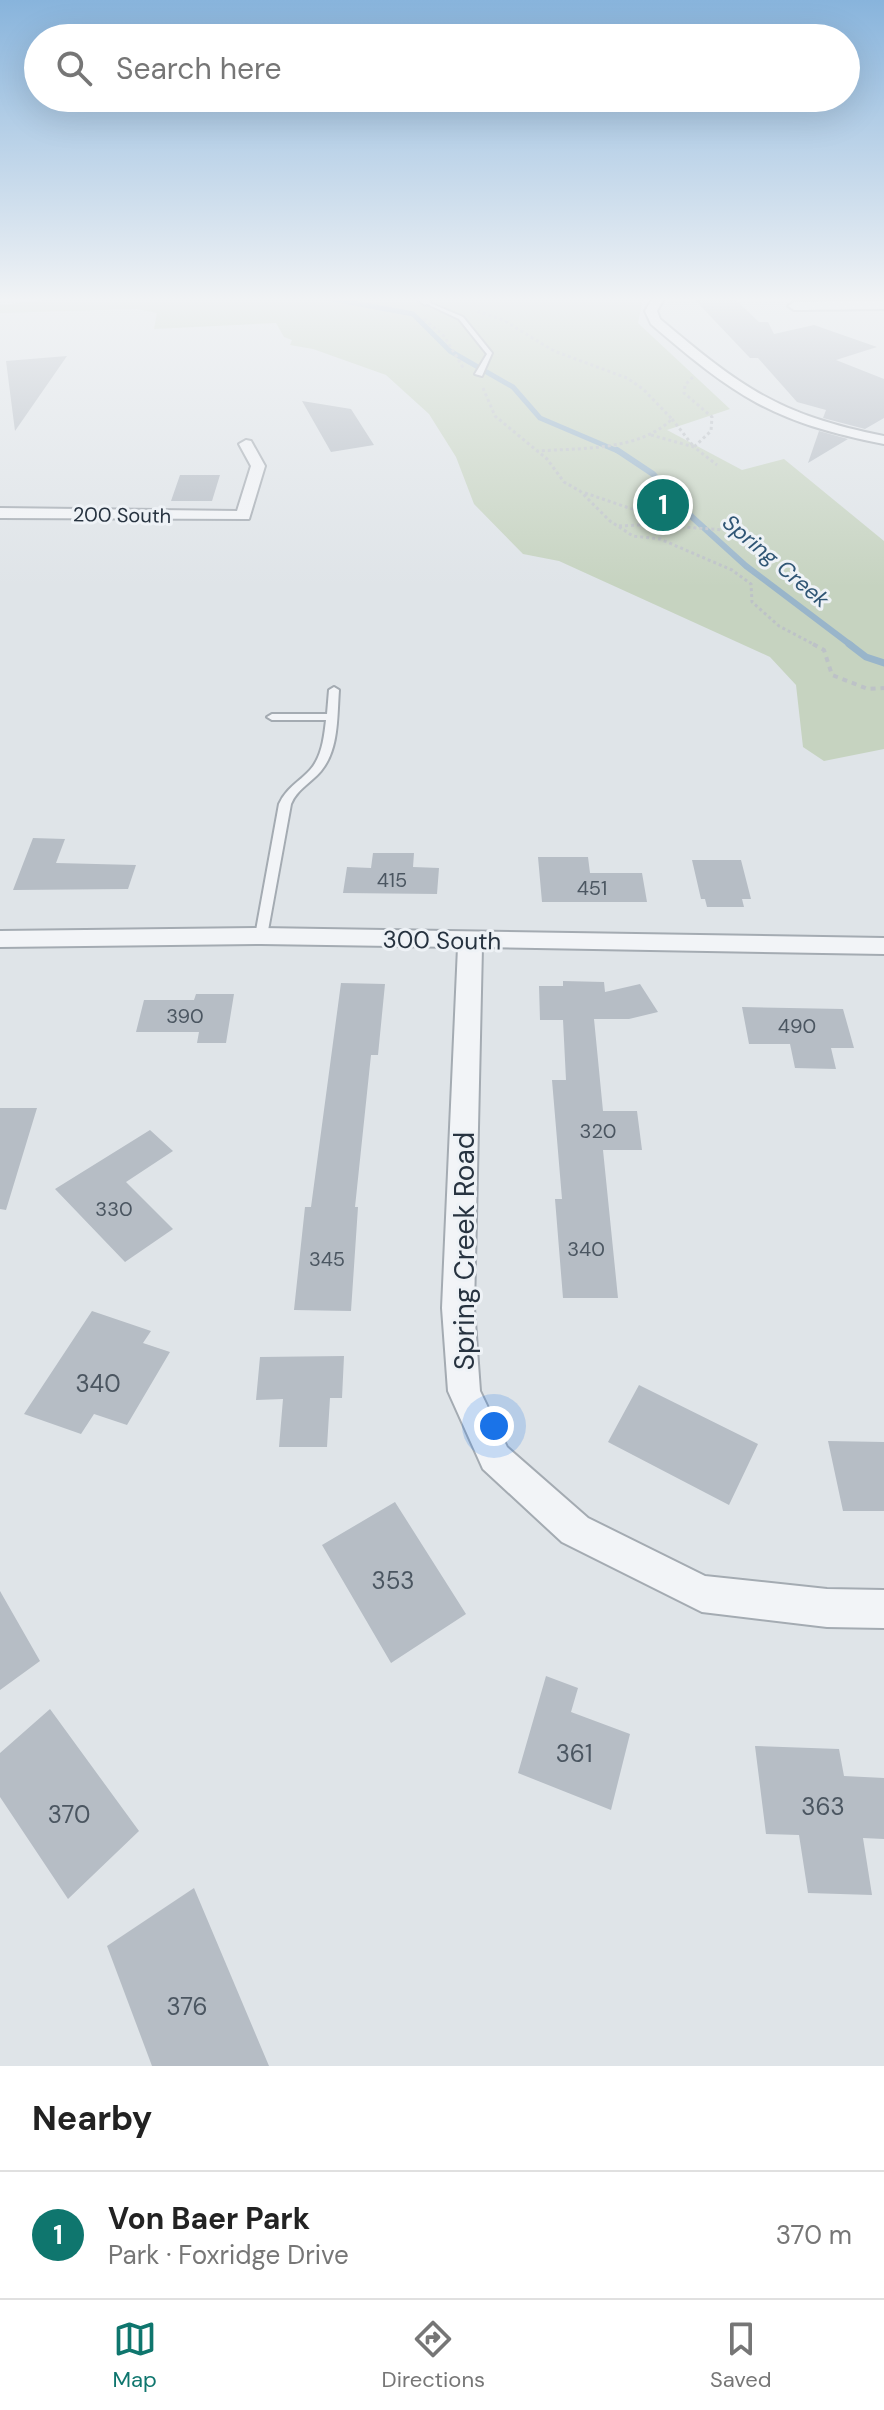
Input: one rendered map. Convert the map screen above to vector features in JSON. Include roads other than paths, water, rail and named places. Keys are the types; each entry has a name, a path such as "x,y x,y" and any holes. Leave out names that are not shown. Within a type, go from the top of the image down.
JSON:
{"street":[{"path":"749,394 779,412 837,431 884,440"},
{"name":"200 South","path":"0,513 243,516 258,466 246,444"},
{"name":"300 South","path":"0,939 261,936 884,946"},
{"name":"Spring Creek Road","path":"470,941 458,1308 464,1391 495,1458 575,1530 702,1594 827,1608 884,1609"}],"lane":[{"path":"261,936 285,804 290,789 319,767 327,750 334,690"},
{"path":"272,717 330,717"}],"waterway":[{"name":"Spring Creek","path":"519,394 540,418 620,452"},
{"name":"Spring Creek","path":"620,452 653,474 692,517 746,566 852,646"},
{"name":"Spring Creek","path":"849,644 866,657 884,663"}],"place":[{"name":"Von Baer Park","path":"663,505"}]}
